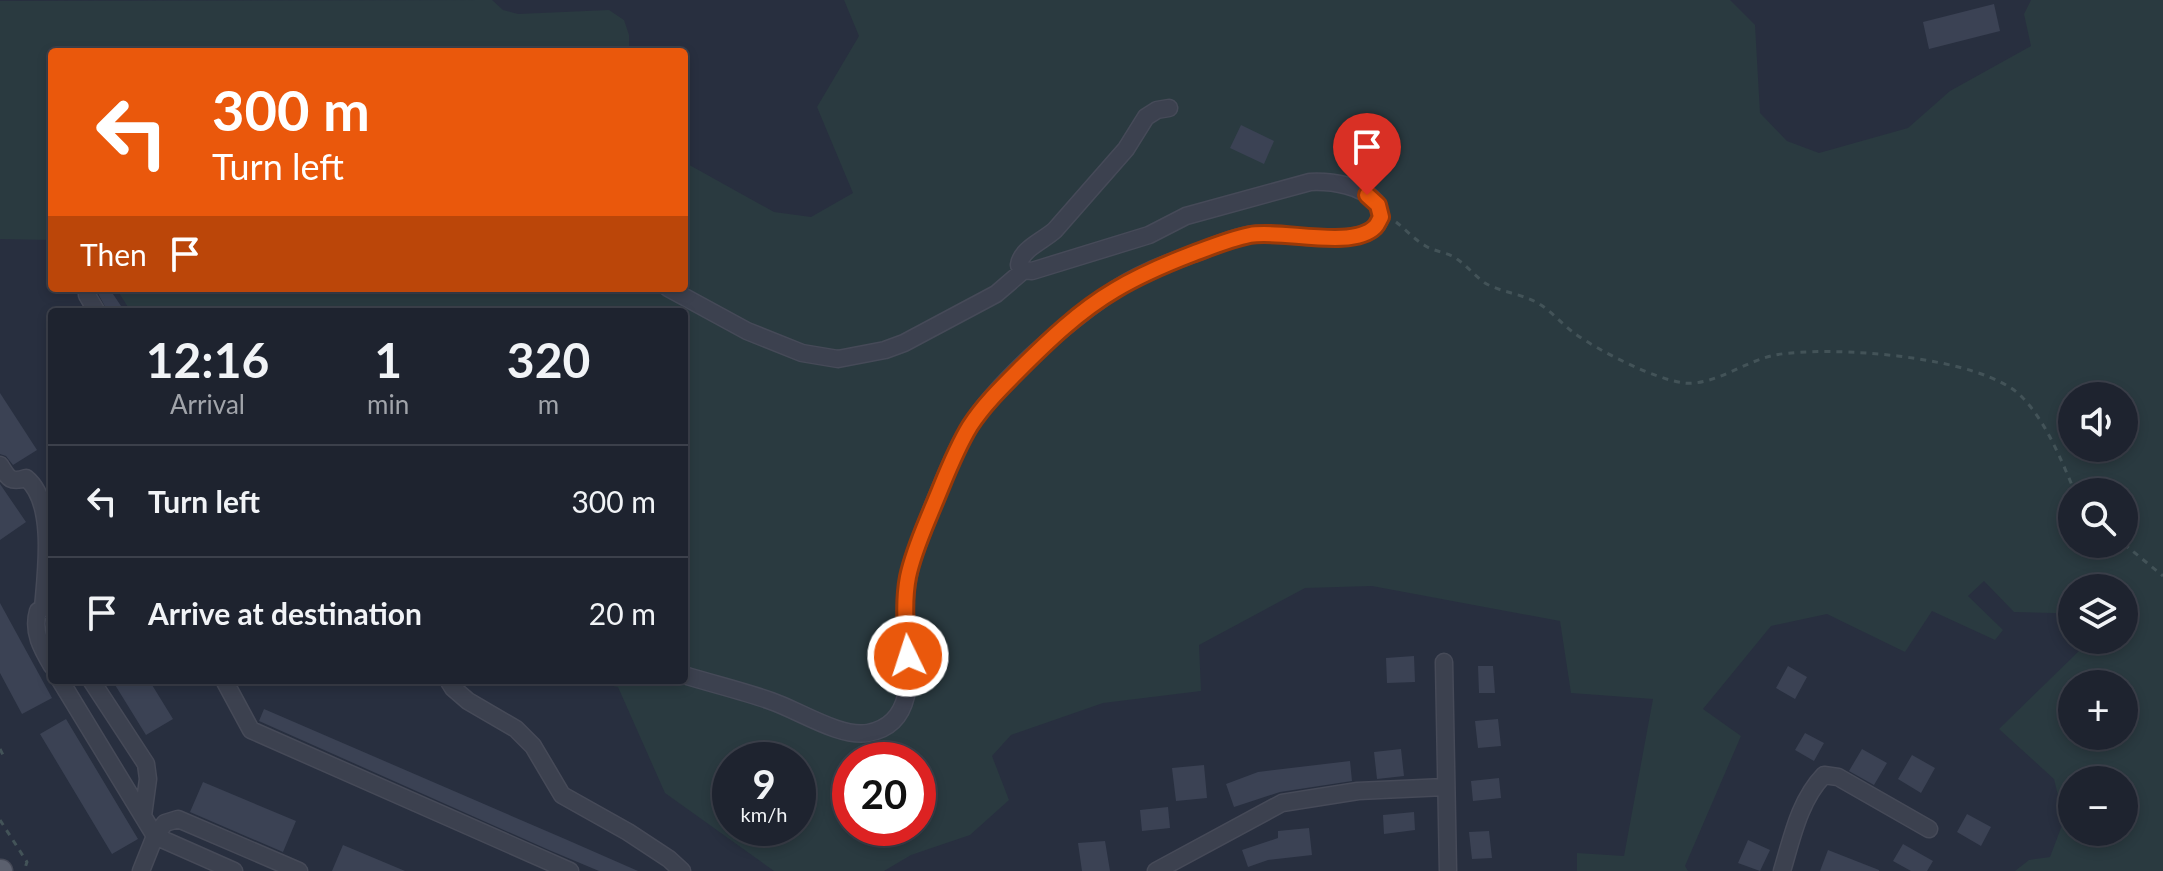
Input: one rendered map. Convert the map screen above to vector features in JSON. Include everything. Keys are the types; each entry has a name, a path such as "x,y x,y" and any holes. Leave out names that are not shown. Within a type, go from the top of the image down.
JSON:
{"street":[{"path":"688,676 792,708 853,733 869,733 887,725 899,713 907,698 910,679 905,610 908,579 916,548 956,450 993,396 1040,349 1079,316 1114,290 1157,267 1253,234 1343,238 1364,234 1375,227 1381,217 1378,205 1367,195 1328,181 1310,182 1186,216 1149,235 1032,271 1024,270 1019,265 1024,252 1055,230 1126,149 1146,117 1157,110 1169,108"},
{"path":"675,292 747,331 802,353 838,359 904,343 996,294 1024,270"},
{"path":"87,295 95,308"},
{"path":"0,465 8,478 16,481 26,478 34,484 48,527"},
{"path":"48,615 38,611 35,620 41,649 48,660"},
{"path":"1444,662 1448,871"},
{"path":"62,684 155,836 234,871"},
{"path":"94,684 146,764 148,779 143,816"},
{"path":"226,684 251,730 570,871"},
{"path":"450,684 468,701 516,729 533,746 562,795 628,832 682,871"},
{"path":"1782,871 1802,808 1811,788 1824,775 1838,777 1929,829"},
{"path":"1156,871 1282,803 1358,791 1445,787"},
{"path":"141,871 155,836 165,823 178,819 299,871"}],"path":[{"path":"1381,217 1397,222 1425,246 1455,257 1486,283 1539,303 1574,333 1633,367 1682,383 1703,383 1751,361 1778,354 1857,352 1904,356 1969,371 2020,395 2058,453 2069,478"},
{"path":"2138,555 2163,576"},
{"path":"0,749 3,755 0,759"},
{"path":"0,820 27,862 24,871"}],"shaded area":[{"path":"492,0 503,10 518,14 609,10 624,20 629,48 48,48 48,240 0,239 0,1"},
{"path":"844,0 1730,0 1755,25 1760,113 1787,141 1819,153 1908,128 1950,91 2031,46 2024,14 2031,0 2163,0 2163,871 2015,871 2029,860 2050,857 2058,836 2058,846 2138,846 2138,766 2058,766 2058,795 2054,779 1999,729 2058,671 2058,750 2138,750 2138,670 2059,670 2076,654 2138,654 2138,574 2058,574 2058,616 2056,613 2014,612 1984,581 1968,596 2003,630 1995,640 1932,611 1905,652 1827,614 1771,626 1703,709 1741,736 1685,866 1688,871 1577,871 1577,853 1624,856 1653,699 1571,693 1560,621 1372,586 1305,588 1199,645 1201,691 1103,703 1011,735 992,756 1009,800 970,835 911,855 884,871 774,871 739,846 816,846 816,742 712,742 712,827 665,793 618,687 603,684 688,684 688,308 128,308 118,292 688,292 688,164 774,212 811,217 853,193 817,107 859,36"}],"building":[{"path":"1994,4 2000,31 1929,49 1923,22"},
{"path":"1241,125 1274,141 1264,164 1230,148"},
{"path":"97,292 112,292 122,308 106,308"},
{"path":"0,393 37,450 13,465 0,454"},
{"path":"0,484 26,522 0,540"},
{"path":"0,603 52,698 22,714 0,673"},
{"path":"1414,656 1415,682 1387,683 1386,658"},
{"path":"1478,666 1493,666 1495,693 1479,693"},
{"path":"1788,666 1807,677 1795,699 1776,688"},
{"path":"114,684 151,684 173,719 146,735"},
{"path":"264,709 638,871 599,871 549,850 259,721"},
{"path":"66,719 138,839 112,854 40,734"},
{"path":"1498,719 1501,746 1478,748 1475,721"},
{"path":"1805,733 1824,743 1814,761 1795,750"},
{"path":"1401,749 1404,776 1377,779 1374,752"},
{"path":"1862,749 1887,763 1874,785 1849,771"},
{"path":"1912,755 1935,768 1921,793 1898,779"},
{"path":"1350,761 1352,781 1280,792 1234,807 1226,784 1258,772"},
{"path":"1204,765 1207,798 1176,801 1172,768"},
{"path":"1499,778 1501,798 1473,801 1471,781"},
{"path":"203,782 296,821 283,852 190,812"},
{"path":"1168,807 1170,828 1142,831 1140,810"},
{"path":"1414,812 1415,830 1384,834 1383,815"},
{"path":"1967,814 1991,827 1981,846 1957,832"},
{"path":"1309,828 1312,855 1268,860 1248,867 1242,850 1278,838 1278,831"},
{"path":"1489,831 1492,858 1472,859 1469,832"},
{"path":"1748,840 1770,850 1760,871 1738,863"},
{"path":"1105,841 1110,871 1082,871 1078,843"},
{"path":"1903,844 1933,861 1927,871 1911,871 1893,861"},
{"path":"343,845 405,871 332,871"},
{"path":"1828,850 1879,870 1879,871 1820,871"}],"route":[{"path":"908,656 905,610 908,579 916,548 956,450 993,396 1040,349 1114,290 1157,267 1253,234 1319,238 1364,234 1375,227 1381,217 1378,205 1367,195"}]}
